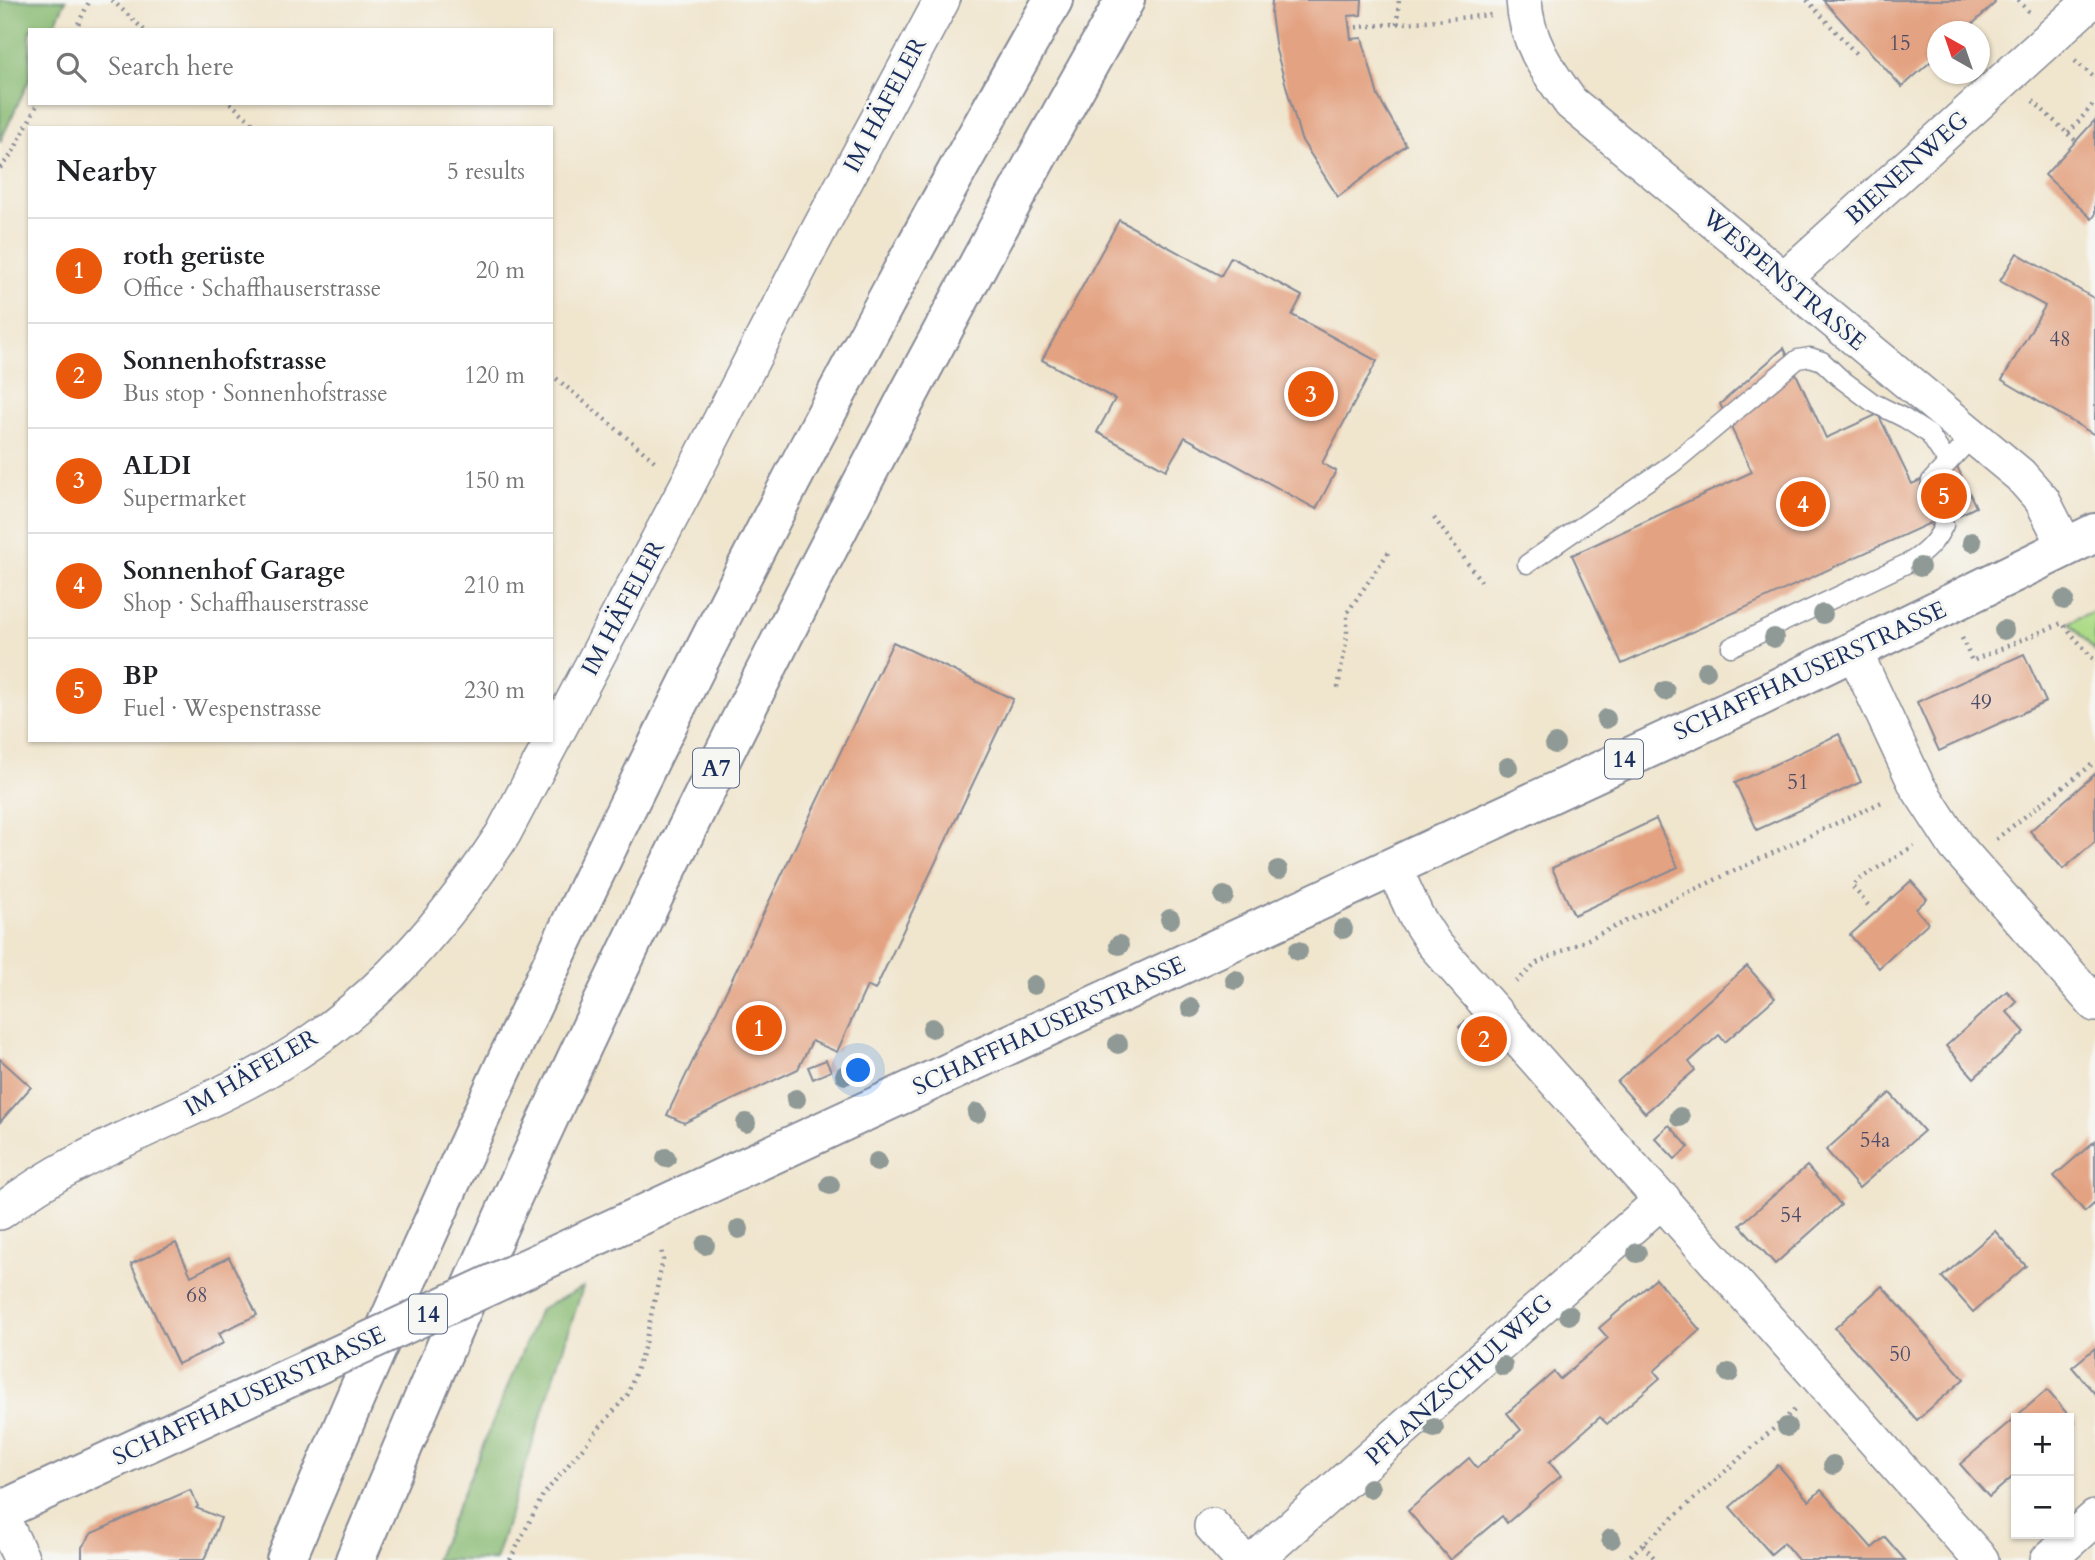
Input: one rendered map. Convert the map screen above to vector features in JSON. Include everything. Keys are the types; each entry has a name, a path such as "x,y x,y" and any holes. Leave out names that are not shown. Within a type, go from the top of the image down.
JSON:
{"main road":[{"name":"A7","path":"286,1560 464,1150 624,811 750,559 845,379 931,217 1053,0"},
{"name":"A7","path":"355,1560 525,1168 683,834 900,408 993,234 1125,0"},
{"name":"SCHAFFHAUSERSTRASSE","path":"0,1513 1854,651 2081,540"}],"street":[{"name":"IM HÄFELER","path":"553,739 811,243 942,0"},
{"name":"BIENENWEG","path":"1783,279 2092,0"},
{"name":"WESPENSTRASSE","path":"1524,6 1538,57 1571,103 1973,436 2032,487 2081,540"},
{"path":"1854,651 1917,786 1944,827 1969,860 2095,1003"},
{"name":"IM HÄFELER","path":"0,1212 23,1194 61,1171 249,1080 289,1056 368,998 403,966 476,876 503,834 552,742"},
{"path":"1393,866 1424,930 1980,1560"},
{"name":"PFLANZSCHULWEG","path":"1255,1560 1663,1199"},
{"path":"0,1513 22,1560"},
{"path":"2048,1560 2095,1518"},
{"path":"1212,1526 1242,1560"}],"lane":[{"path":"1527,564 1672,464 1798,359 1810,357 1822,361 1872,402 1930,435 1948,463"},
{"path":"1731,647 1925,553 1938,538 1944,525 1930,491 1931,481 1973,436"}],"path":[{"path":"76,28 90,0"},
{"path":"112,0 142,28"},
{"path":"1397,24 1399,0"},
{"path":"1807,0 1858,56"},
{"path":"1349,28 1524,6"},
{"path":"2007,77 2076,141"},
{"path":"2068,134 2095,102"},
{"path":"0,168 12,154 37,105"},
{"path":"232,105 257,126"},
{"path":"553,376 686,488"},
{"path":"1434,518 1483,584"},
{"path":"1338,688 1347,636 1346,613 1390,550"},
{"path":"1958,631 1972,661 2062,623 2095,661"},
{"path":"1969,860 2095,762"},
{"path":"1489,1006 1537,963 1917,786"},
{"path":"1868,905 1852,886 1944,827"},
{"path":"510,1560 543,1495 628,1394 644,1348 663,1260 660,1236 639,1216"},
{"path":"1625,1560 1824,1384"},
{"path":"1643,1545 1656,1560"}],"green space":[{"path":"0,0 66,0 53,28 28,28 28,82 0,142"},
{"path":"2095,610 2095,651 2069,622"},
{"path":"583,1287 495,1560 435,1560 540,1309"}],"building":[{"path":"1272,0 1362,0 1361,15 1348,16 1351,39 1362,38 1378,96 1406,145 1338,197 1301,139 1276,50 1271,14"},
{"path":"1823,0 1993,0 1995,3 1976,21 1927,21 1927,65 1902,87"},
{"path":"2095,120 2095,215 2092,219 2045,175"},
{"path":"1119,220 1221,276 1231,257 1302,296 1292,315 1377,361 1322,463 1336,471 1316,509 1185,437 1166,470 1097,432 1115,399 1042,360"},
{"path":"2017,253 2095,299 2095,435 2002,380 2045,306 2000,281"},
{"path":"1784,348 1826,438 1878,414 1912,484 1956,464 1976,507 1932,528 1930,523 1622,664 1572,555 1752,472 1720,404"},
{"path":"893,642 1013,699 875,990 867,986 837,1052 812,1041 798,1069 684,1123 667,1115"},
{"path":"2024,654 2046,702 1939,751 1917,702"},
{"path":"1839,734 1861,782 1757,830 1735,783"},
{"path":"2095,774 2095,842 2063,869 2030,831"},
{"path":"1656,819 1678,867 1574,915 1552,868"},
{"path":"1911,881 1927,899 1916,909 1928,923 1879,968 1850,935"},
{"path":"1747,966 1775,998 1725,1042 1719,1035 1689,1062 1695,1070 1645,1113 1617,1082"},
{"path":"2007,991 2017,1002 2007,1012 2025,1032 1974,1078 1946,1046"},
{"path":"1465,1022 1481,1041 1474,1046 1459,1027"},
{"path":"0,1059 31,1087 0,1122"},
{"path":"826,1060 831,1071 813,1079 808,1067"},
{"path":"1890,1093 1924,1131 1859,1188 1826,1150"},
{"path":"1669,1125 1689,1147 1675,1159 1655,1138"},
{"path":"2095,1141 2095,1203 2085,1212 2054,1176"},
{"path":"1807,1166 1841,1205 1775,1264 1740,1225"},
{"path":"1995,1231 2026,1266 1973,1312 1942,1277"},
{"path":"176,1243 191,1276 229,1257 257,1315 219,1333 224,1343 178,1364 131,1264"},
{"path":"1656,1279 1700,1330 1654,1371 1660,1378 1607,1424 1600,1417 1549,1462 1561,1476 1507,1523 1502,1516 1450,1560 1408,1511 1469,1458 1477,1468 1521,1430 1507,1413 1554,1372 1560,1379 1608,1338 1599,1328"},
{"path":"1882,1286 1964,1379 1917,1420 1835,1328"},
{"path":"2095,1348 2095,1394 2072,1367"},
{"path":"2047,1390 2067,1413 2020,1413"},
{"path":"2011,1421 2011,1478 1989,1497 1960,1464"},
{"path":"1778,1465 1809,1501 1821,1490 1872,1548 1885,1537 1905,1560 1798,1560 1784,1543 1771,1554 1730,1507"},
{"path":"190,1490 198,1506 196,1508 221,1518 204,1560 82,1560 82,1547 92,1533"}],"place":[{"name":"ALDI","path":"1311,394"},
{"name":"BP","path":"1944,496"},
{"name":"Sonnenhof Garage","path":"1803,504"},
{"name":"roth gerüste","path":"759,1028"},
{"name":"Sonnenhofstrasse","path":"1484,1039"}]}
